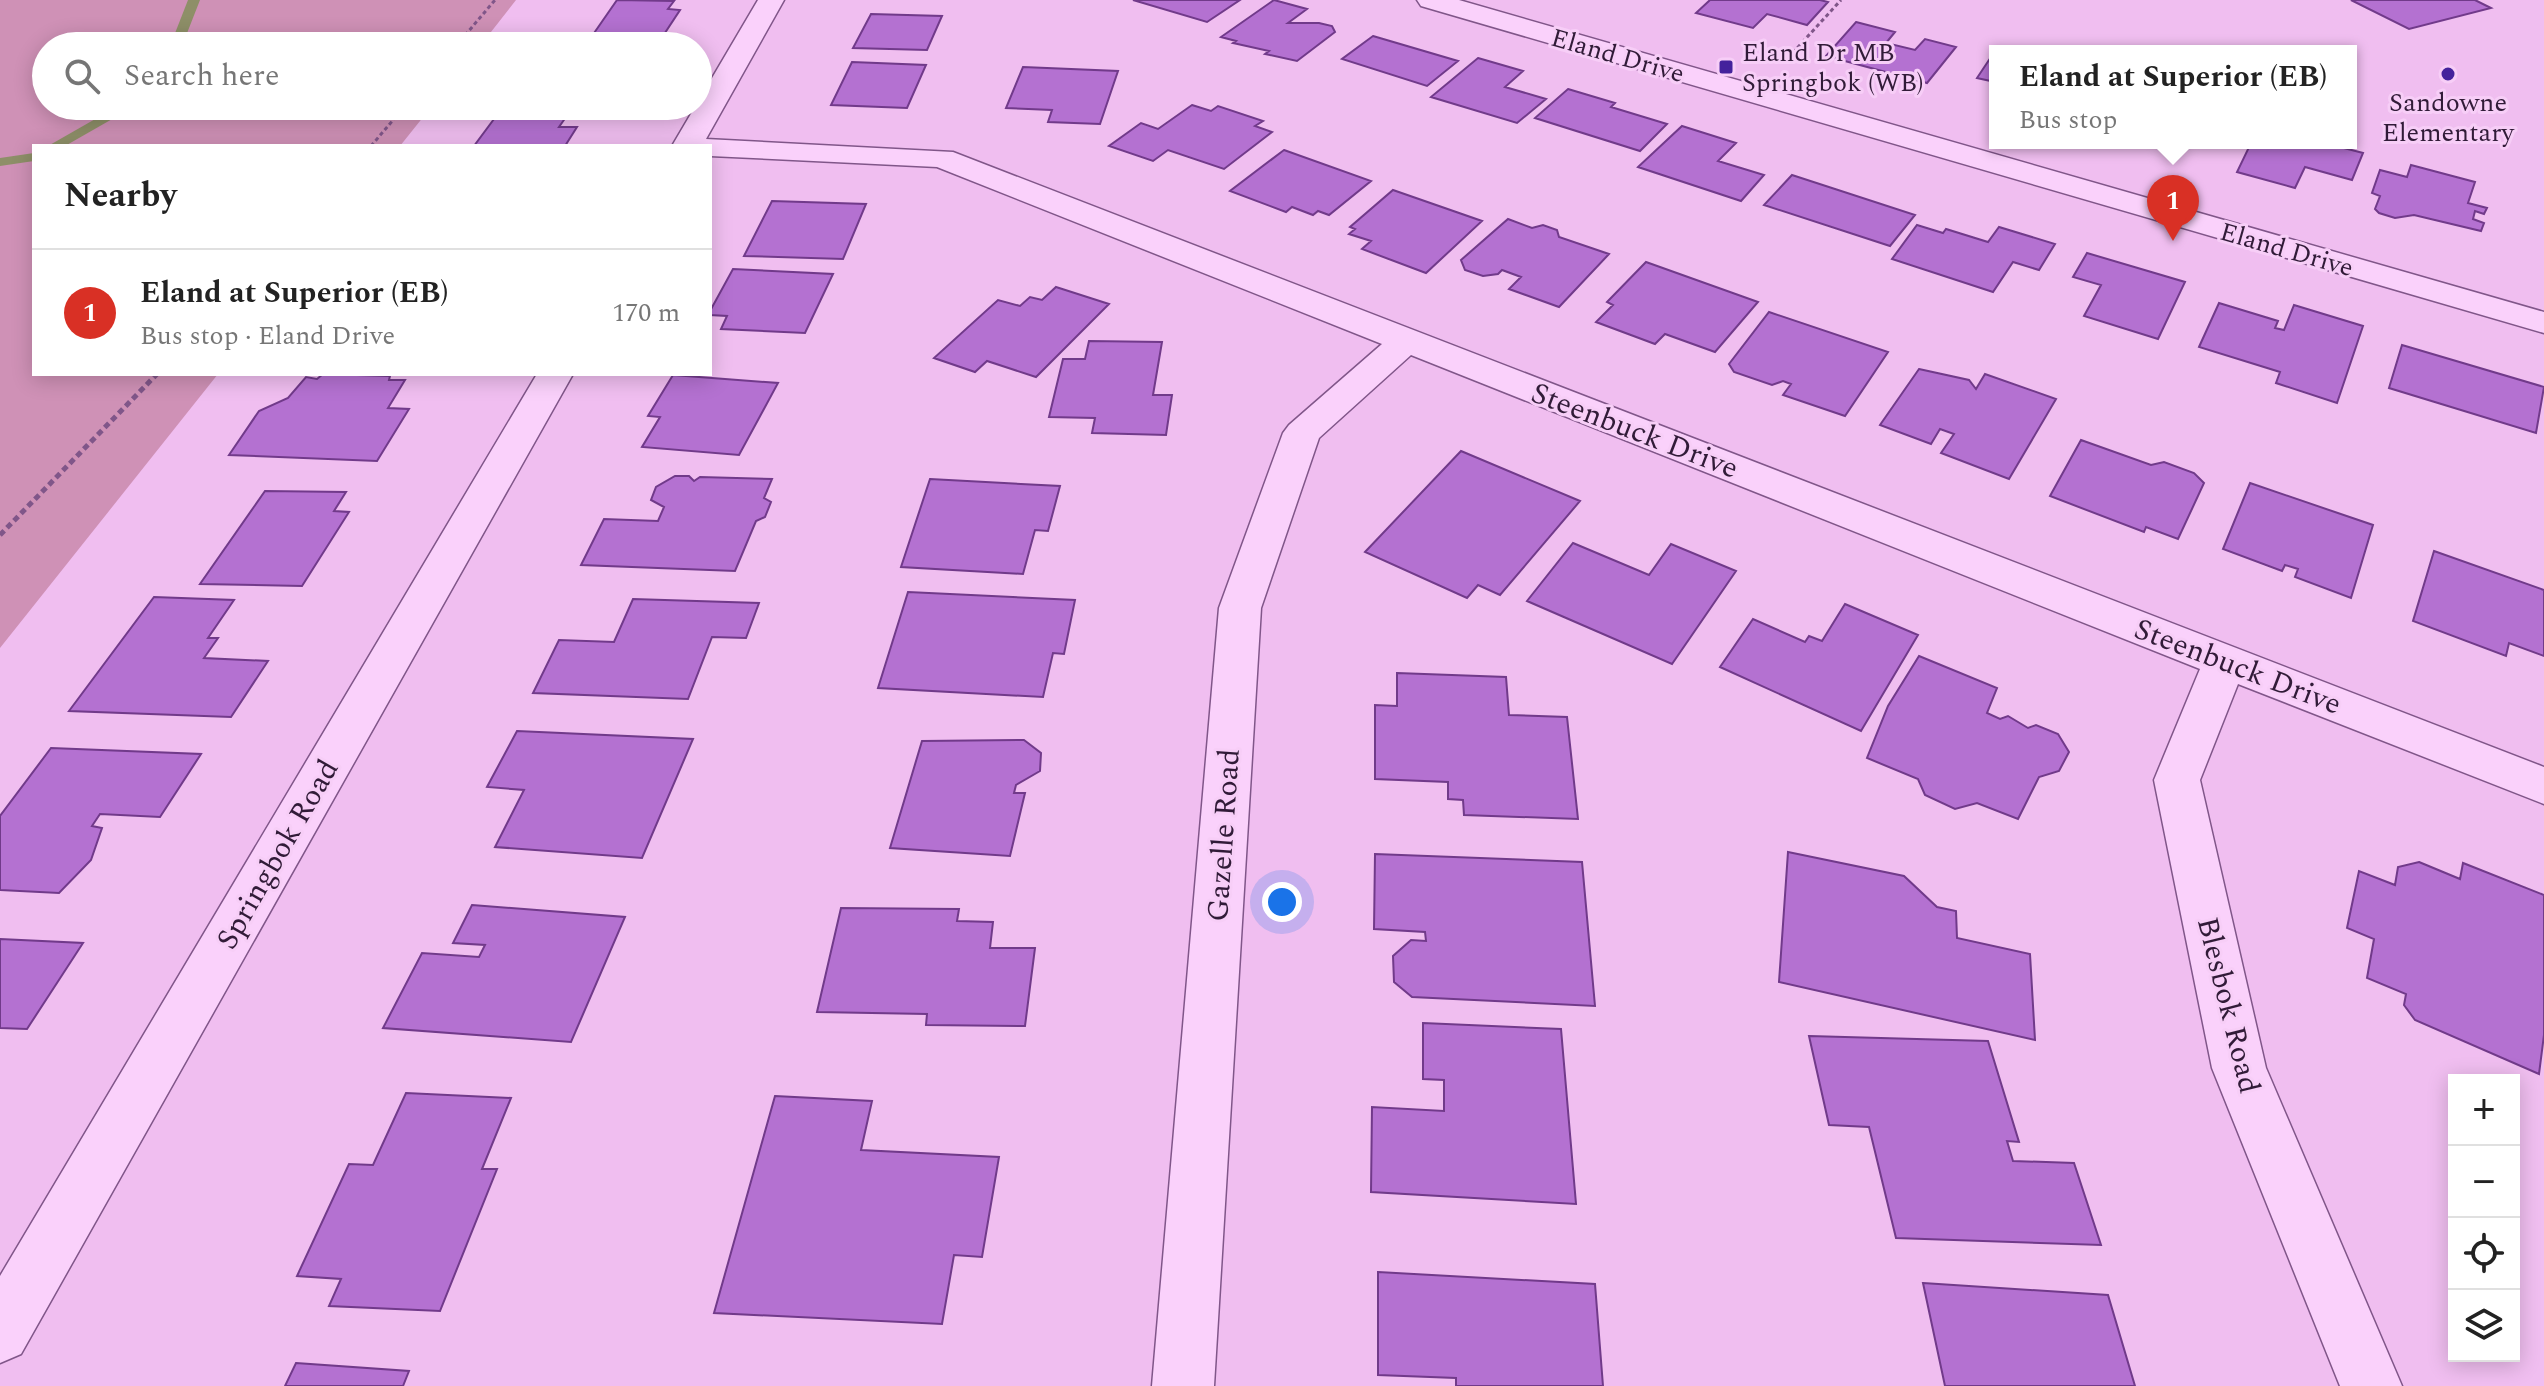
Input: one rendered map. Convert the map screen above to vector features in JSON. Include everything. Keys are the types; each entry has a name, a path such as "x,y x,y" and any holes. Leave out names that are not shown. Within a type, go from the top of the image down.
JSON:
{"street":[{"path":"712,103 771,0"},
{"name":"Eland Drive","path":"1430,0 2544,323"},
{"path":"688,144 702,120"},
{"name":"Steenbuck Drive","path":"712,147 942,158 2544,786"},
{"name":"Gazelle Road","path":"1183,1386 1240,608 1302,433 1406,341"},
{"name":"Springbok Road","path":"0,1333 554,376"},
{"name":"Blesbok Road","path":"2225,661 2177,780 2239,1068 2371,1386"}],"path":[{"path":"468,32 495,0"},
{"path":"1755,95 1841,0"},
{"path":"373,144 393,120"},
{"path":"0,535 155,376"}],"shaded area":[{"path":"0,0 516,0 491,32 32,32 32,120 421,120 402,144 32,144 32,376 216,376 0,648"}],"building":[{"path":"617,0 674,1 668,9 680,10 666,32 595,32"},
{"path":"1133,0 1240,0 1207,22"},
{"path":"1274,0 1307,9 1288,23 1319,23 1332,26 1335,32 1297,61 1265,54 1269,51 1221,37"},
{"path":"1710,0 1828,2 1807,25 1767,14 1753,28 1696,13"},
{"name":"Sandowne Elementary","path":"2351,0 2475,0 2491,8 2409,29"},
{"path":"871,14 942,16 927,50 853,48"},
{"path":"1856,22 1895,32 1886,43 1915,50 1925,39 1956,47 1927,83 1826,56"},
{"path":"1373,36 1458,61 1427,86 1342,59"},
{"path":"1478,58 1523,71 1505,87 1546,99 1517,123 1431,97"},
{"path":"1989,60 1989,81 1977,78"},
{"path":"852,62 926,65 907,108 831,105"},
{"path":"1023,67 1118,71 1100,124 1048,122 1052,110 1006,108"},
{"path":"1568,89 1615,103 1611,107 1667,124 1640,151 1535,118"},
{"path":"1192,105 1211,111 1218,106 1263,121 1255,126 1272,132 1224,169 1168,150 1153,161 1109,146 1141,123 1158,129"},
{"path":"493,120 564,120 559,127 577,127 566,144 475,144"},
{"path":"1682,126 1736,143 1718,161 1764,175 1741,201 1638,167"},
{"path":"2248,149 2348,149 2363,153 2352,180 2305,167 2295,188 2237,172"},
{"path":"1284,150 1371,181 1329,215 1318,211 1313,215 1292,207 1286,212 1230,191"},
{"path":"2411,165 2475,182 2468,203 2487,208 2484,214 2475,211 2473,219 2484,223 2481,231 2414,215 2395,218 2379,213 2375,209 2380,196 2372,193 2380,170 2407,177"},
{"path":"1792,175 1915,215 1890,246 1764,205"},
{"path":"1393,190 1482,221 1426,273 1362,249 1371,241 1349,234 1355,229 1350,227"},
{"path":"772,201 866,204 843,259 744,256"},
{"path":"1508,219 1532,228 1543,225 1557,230 1559,237 1609,254 1559,307 1509,289 1521,277 1502,270 1498,274 1483,276 1465,270 1461,260"},
{"path":"1917,225 1943,233 1946,229 1988,242 1999,227 2055,244 2039,270 2013,262 1993,292 1892,259"},
{"path":"2087,253 2185,282 2158,339 2084,316 2101,285 2073,277"},
{"path":"1646,262 1758,302 1715,352 1665,334 1655,344 1596,322 1613,305 1607,302"},
{"path":"733,269 833,274 805,333 721,329 727,316 712,315 712,307"},
{"path":"1056,287 1109,304 1036,377 987,361 975,372 934,358 998,300 1020,306 1030,297 1042,300"},
{"path":"2219,303 2278,321 2275,328 2284,330 2294,305 2363,326 2337,403 2276,383 2280,372 2199,347"},
{"path":"1769,312 1888,352 1845,416 1783,395 1791,384 1783,381 1772,385 1734,372 1729,364"},
{"path":"1089,341 1162,342 1153,395 1172,395 1166,435 1092,433 1095,418 1049,417 1063,359 1085,359"},
{"path":"2402,345 2544,387 2536,433 2389,388"},
{"path":"1919,369 1969,380 1976,389 1985,374 2056,399 2009,479 1941,453 1954,434 1940,429 1931,444 1880,425"},
{"path":"321,376 390,376 389,380 405,380 388,408 409,409 377,461 229,455 259,411 288,398 306,377 317,379"},
{"path":"672,376 778,383 739,455 642,447 660,417 648,416"},
{"path":"2081,440 2151,465 2164,462 2194,473 2204,483 2178,539 2146,527 2144,532 2050,496"},
{"path":"1461,451 1580,501 1500,595 1478,585 1467,598 1365,552"},
{"path":"675,476 689,476 694,481 700,477 772,479 764,498 771,502 765,517 756,521 735,571 581,565 604,519 658,521 664,507 651,500 656,487"},
{"path":"930,479 1060,486 1048,531 1035,530 1023,574 901,567"},
{"path":"2250,483 2373,525 2351,598 2295,577 2298,569 2285,565 2282,571 2223,549"},
{"path":"265,491 346,492 334,511 349,512 302,586 200,584"},
{"path":"1573,543 1649,575 1671,544 1736,571 1672,664 1527,601"},
{"path":"2434,551 2544,590 2544,656 2509,643 2506,656 2413,621"},
{"path":"908,592 1075,600 1064,654 1053,653 1043,697 878,688"},
{"path":"154,597 234,600 208,638 218,638 204,658 268,661 231,717 69,711"},
{"path":"633,599 759,603 746,638 712,637 688,699 533,693 559,640 614,642"},
{"path":"1845,604 1918,635 1861,731 1720,667 1753,619 1805,642 1809,636 1822,641"},
{"path":"1919,656 1997,688 1987,713 2000,719 2008,716 2028,728 2036,725 2058,734 2069,752 2059,771 2039,777 2018,819 1977,803 1955,809 1925,795 1918,779 1867,758 1888,706"},
{"path":"1397,673 1506,677 1509,715 1567,717 1578,819 1464,815 1463,800 1448,799 1448,782 1375,779 1375,705 1397,706"},
{"path":"517,731 693,739 642,858 495,847 524,790 487,787"},
{"path":"1024,740 1041,753 1040,771 1016,785 1014,793 1025,793 1010,856 890,848 922,741"},
{"path":"51,748 201,754 160,817 100,814 92,826 102,828 91,860 59,893 0,890 0,816"},
{"path":"1788,852 1904,876 1937,907 1956,911 1957,938 2030,954 2035,1040 1779,982"},
{"path":"1375,854 1582,862 1595,1006 1412,997 1394,982 1393,956 1411,940 1426,941 1425,932 1374,929"},
{"path":"2419,862 2460,879 2463,863 2544,895 2544,1035 2539,1074 2415,1020 2404,1005 2406,994 2367,978 2374,939 2347,928 2359,871 2395,885 2398,867"},
{"path":"472,905 625,917 571,1042 383,1028 422,953 479,957 485,945 453,943"},
{"path":"841,908 959,909 957,921 993,922 990,948 1035,948 1025,1026 926,1025 927,1014 817,1012"},
{"path":"0,939 83,943 27,1029 0,1028"},
{"path":"1423,1023 1561,1029 1576,1204 1371,1192 1372,1107 1444,1111 1444,1080 1423,1079"},
{"path":"1809,1036 1988,1041 2019,1142 2007,1141 2013,1161 2074,1163 2101,1245 1896,1238 1869,1127 1829,1125"},
{"path":"406,1093 511,1098 482,1169 497,1169 440,1311 329,1306 341,1279 297,1276 349,1164 373,1165"},
{"path":"775,1096 872,1101 861,1150 999,1157 982,1257 954,1255 942,1324 714,1313"},
{"path":"1378,1272 1595,1284 1603,1386 1456,1386 1456,1378 1378,1375"},
{"path":"1923,1283 2108,1295 2135,1386 1945,1386"},
{"path":"296,1363 409,1371 403,1386 285,1386"}],"waterway":[{"path":"181,32 194,0"},
{"path":"59,144 102,120"},
{"path":"0,162 32,157"}],"place":[{"name":"Eland Dr MB Springbok (WB)","path":"1726,67"},
{"name":"Sandowne Elementary","path":"2448,74"},
{"name":"Eland at Superior (EB)","path":"2173,241"}]}
